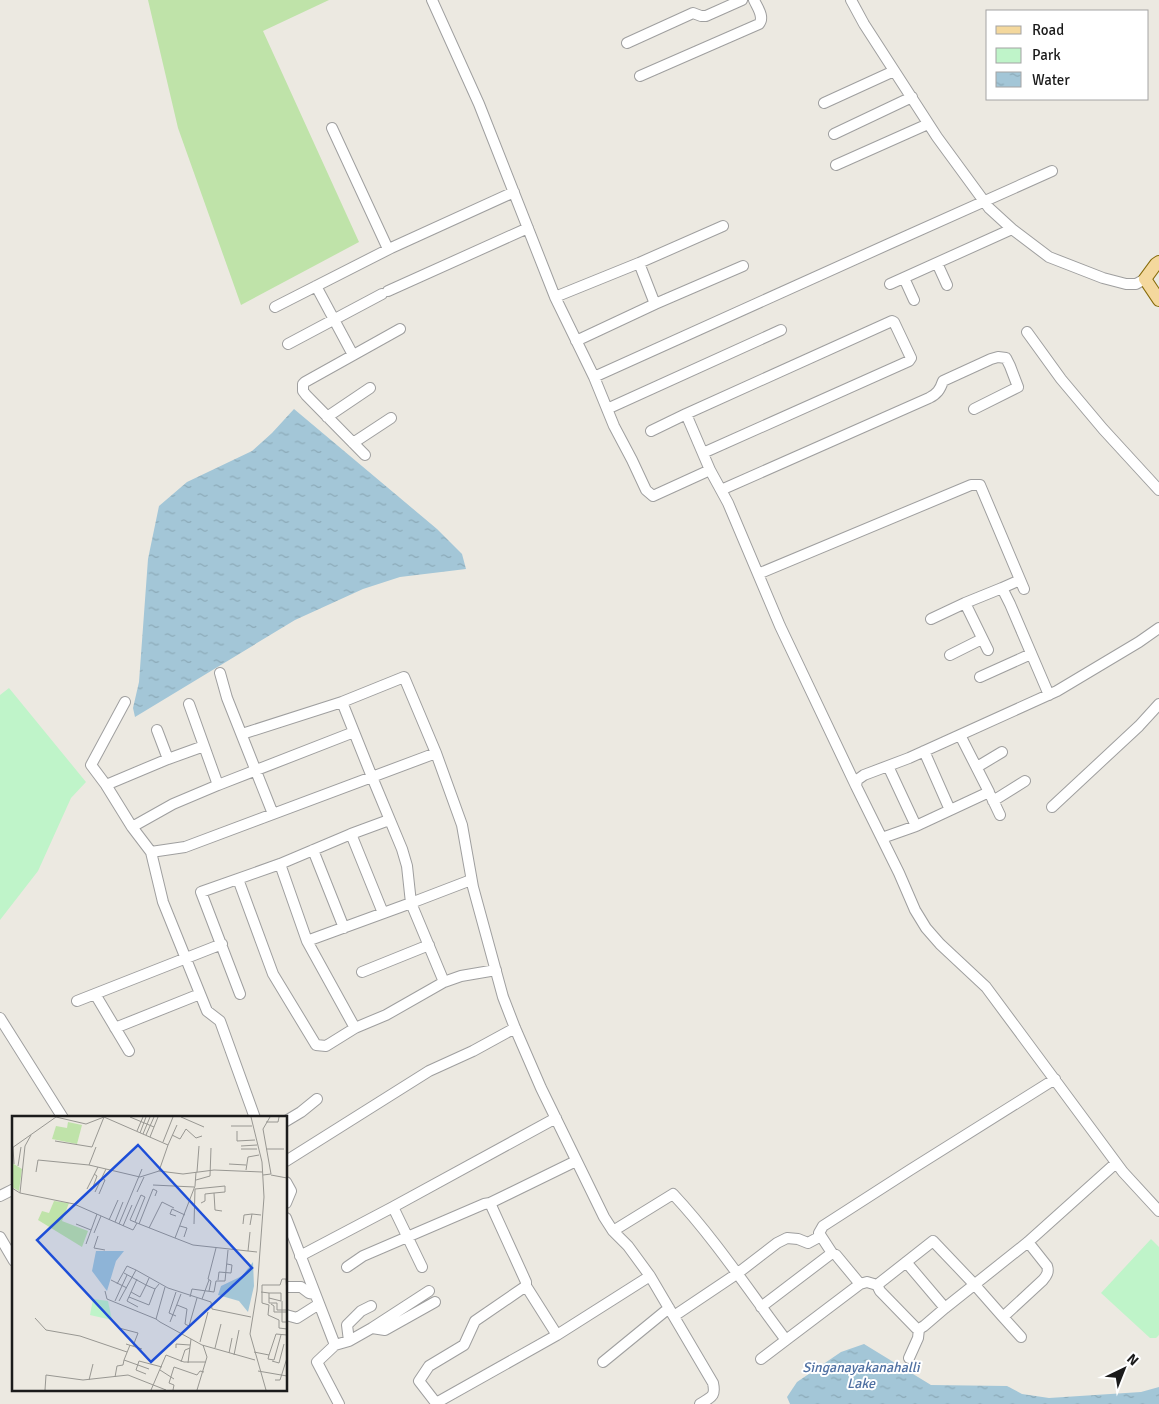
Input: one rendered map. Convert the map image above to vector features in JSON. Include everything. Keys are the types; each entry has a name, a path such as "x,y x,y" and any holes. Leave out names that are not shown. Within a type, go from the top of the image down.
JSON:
{"main road":[{"path":"1159,262 1145,279 1159,300"}],"street":[{"path":"432,0 479,104 555,297 646,490 654,496 710,470"},
{"path":"626,43 692,12 706,16 742,0"},
{"path":"640,76 759,24 762,17 754,0"},
{"path":"851,0 864,24 928,124 983,201 1012,230 1049,257 1103,278 1126,284 1136,284 1145,279"},
{"path":"824,103 894,71"},
{"path":"834,134 912,97"},
{"path":"836,165 928,124"},
{"path":"332,128 388,249"},
{"path":"594,377 859,256 961,213 983,201 1052,171"},
{"path":"275,307 388,249 514,192"},
{"path":"555,297 723,226"},
{"path":"288,344 385,292 528,228"},
{"path":"890,284 1012,230"},
{"path":"639,263 655,304"},
{"path":"937,263 947,285"},
{"path":"576,341 743,266"},
{"path":"904,278 914,300"},
{"path":"316,286 353,355"},
{"path":"651,431 892,321 894,322 911,358 909,361 703,453"},
{"path":"364,455 306,395 303,391 303,384 400,329"},
{"path":"607,409 781,330"},
{"path":"1027,332 1061,379 1159,490"},
{"path":"721,490 929,398 936,394 943,381 991,359 998,357 1006,358 1018,387 974,409"},
{"path":"327,417 370,388"},
{"path":"686,414 710,470 728,503 780,626 915,910 926,928 940,944 986,987 1116,1163 1159,1211"},
{"path":"353,443 391,418"},
{"path":"758,574 971,485 980,485 1022,585 1002,588 931,619"},
{"path":"1002,588 1049,695"},
{"path":"965,603 988,650"},
{"path":"856,786 857,780 864,775 924,751 1057,691 1159,628"},
{"path":"950,656 982,639"},
{"path":"980,677 1031,654"},
{"path":"220,673 273,814"},
{"path":"242,734 342,702 404,677 436,753 462,825 471,880 503,997 515,1028 604,1217 613,1231 628,1246 650,1276 713,1383 714,1391 711,1397 700,1404"},
{"path":"125,702 91,765 151,852 163,902 207,1011 220,1021 254,1116"},
{"path":"342,702 407,866 411,903 444,982"},
{"path":"189,704 218,784"},
{"path":"1052,807 1139,726 1159,704"},
{"path":"157,730 168,759"},
{"path":"132,826 173,804 218,784 354,732"},
{"path":"960,735 1000,815"},
{"path":"106,785 204,746"},
{"path":"924,751 950,810"},
{"path":"976,767 1002,752"},
{"path":"151,852 185,847 436,753"},
{"path":"888,766 916,826"},
{"path":"882,838 1025,781"},
{"path":"240,994 201,892 280,864 389,820"},
{"path":"351,834 382,913"},
{"path":"313,850 344,928"},
{"path":"280,864 308,941 355,1028"},
{"path":"238,879 274,974 316,1045 326,1046 355,1028 386,1015 444,982 461,976 496,970"},
{"path":"308,941 471,880"},
{"path":"77,1001 222,944"},
{"path":"362,972 429,945"},
{"path":"95,994 129,1051"},
{"path":"115,1028 200,994"},
{"path":"0,1018 62,1116"},
{"path":"288,1160 429,1072 474,1051 515,1028"},
{"path":"860,1284 832,1253 818,1233 824,1226 1055,1079"},
{"path":"288,1119 301,1112 317,1099"},
{"path":"300,1256 556,1118"},
{"path":"347,1267 363,1256 490,1203 576,1161"},
{"path":"919,1329 1028,1242 1116,1163"},
{"path":"288,1186 291,1191 288,1198"},
{"path":"0,1196 12,1190"},
{"path":"613,1231 673,1194 738,1273 786,1340"},
{"path":"490,1203 526,1282 526,1286 557,1335"},
{"path":"393,1207 422,1267"},
{"path":"288,1223 335,1344"},
{"path":"603,1362 672,1312 738,1273 777,1243 787,1238 798,1239 808,1243 821,1236"},
{"path":"0,1237 12,1258"},
{"path":"877,1285 933,1240 1021,1337"},
{"path":"1003,1318 1047,1274 1048,1266 1028,1242"},
{"path":"761,1307 832,1253"},
{"path":"906,1262 945,1308"},
{"path":"526,1286 475,1321 464,1345 428,1366 419,1380 435,1403 557,1335 650,1276"},
{"path":"761,1359 860,1284 867,1282 877,1285 880,1291 907,1320 919,1329"},
{"path":"288,1287 301,1287 317,1299"},
{"path":"339,1404 317,1362 335,1344 349,1341 429,1291"},
{"path":"288,1316 297,1318 317,1299"},
{"path":"372,1328 385,1330 435,1302"},
{"path":"349,1341 348,1325 361,1312 371,1306"},
{"path":"909,1358 918,1338 919,1329"}],"green space":[{"path":"148,0 329,0 263,31 359,242 241,305 178,128"},
{"path":"9,688 86,782 71,798 38,871 0,920 0,695"},
{"path":"1151,1239 1159,1247 1159,1335 1156,1338 1150,1338 1101,1293"}],"water":[{"path":"294,409 437,529 462,554 466,569 400,577 363,589 295,620 135,717 133,708 139,682 148,559 159,506 187,482 252,451"},
{"name":"Singanayakanahalli Lake","path":"864,1344 931,1385 1007,1386 1022,1394 1049,1398 1141,1392 1159,1387 1159,1404 790,1404 787,1397 797,1382 841,1352"}]}
